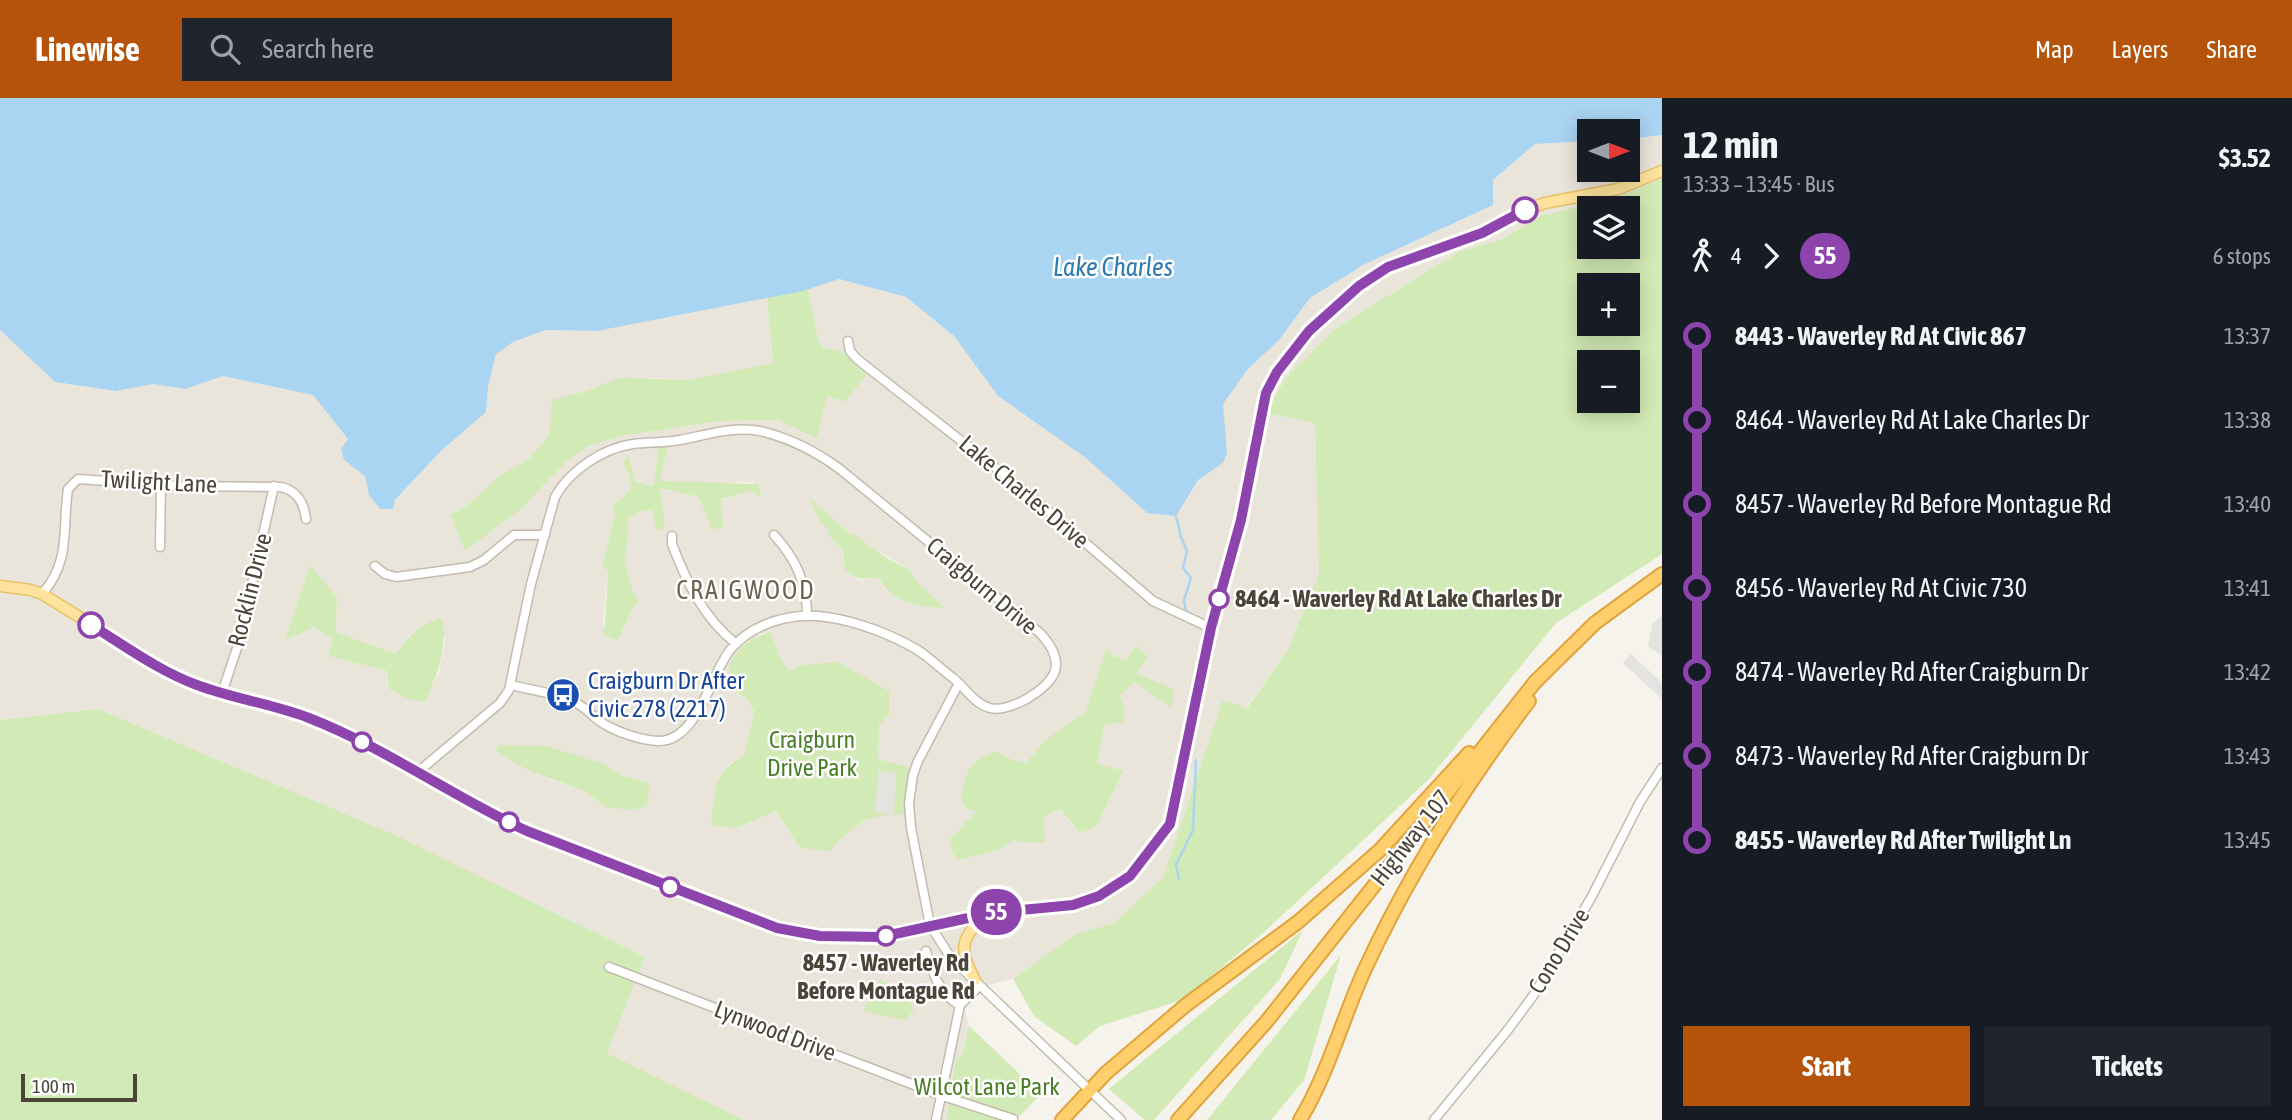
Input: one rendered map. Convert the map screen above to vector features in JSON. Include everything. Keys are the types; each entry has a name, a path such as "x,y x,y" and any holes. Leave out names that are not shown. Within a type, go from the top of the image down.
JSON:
{"highway":[{"name":"Highway 107","path":"1178,1120 1267,1021 1508,714 1566,649 1595,623 1662,574"},
{"path":"1300,1120 1321,1080 1364,970 1410,877 1505,732 1566,649"},
{"path":"1062,1120 1106,1073 1186,1005 1298,922 1380,849 1508,714"}],"main road":[{"path":"0,586 42,594 146,660 195,685 309,718 419,771 492,814 527,831 777,928 820,936 881,937 991,913 1073,905 1099,896 1130,876 1170,824 1211,628 1241,520 1266,393 1277,372 1309,331 1359,286 1388,267 1482,233 1536,206 1618,189 1662,171"},
{"path":"977,983 963,954 963,948 973,926 991,913"}],"street":[{"name":"Lake Charles Drive","path":"848,341 854,357 1015,484 1149,598 1211,628"},
{"name":"Craigburn Drive","path":"419,771 500,703 511,685 531,584 560,488 588,463 610,451 633,444 664,443 732,430 774,435 808,449 841,470 1040,634 1050,645 1056,659 1054,673 1046,684 1009,708 988,708 971,697 959,683 917,650 890,637 860,625 827,617 783,619 759,627 737,644 717,672 689,725 680,734 662,741 615,729 568,699 511,685"},
{"name":"Twilight Lane","path":"42,594 55,579 61,565 67,492 74,482 85,478 161,485 274,486"},
{"path":"160,547 161,485"},
{"path":"274,486 285,488 297,495 304,506 306,519"},
{"name":"Rocklin Drive","path":"222,693 239,642 274,486"},
{"path":"375,566 385,574 396,577 464,569 484,560 514,535 545,535"},
{"path":"672,536 672,544 694,596 713,621 737,644"},
{"path":"774,536 801,575 806,594 807,616"},
{"path":"959,683 918,761 910,793 910,819 930,925 951,958 1121,1120"},
{"name":"Cono Drive","path":"1434,1120 1533,996 1591,898 1640,802 1662,768"},
{"path":"926,951 943,992 960,1005"},
{"name":"Lynwood Drive","path":"609,967 940,1095 1013,1119"},
{"path":"936,1120 955,1040 960,1005 977,983"}],"shaded area":[{"path":"1662,135 1662,179 1620,196 1577,196 1577,207 1542,215 1501,240 1460,251 1336,328 1315,423 1319,575 1288,649 1246,708 1223,700 1164,877 1114,923 1076,934 1013,979 961,992 969,1026 949,1098 946,1120 744,1120 607,1053 645,957 98,709 0,720 0,330 55,382 116,391 153,384 185,389 223,376 313,395 348,439 344,460 365,476 369,495 380,509 393,509 395,501 442,450 486,412 488,387 496,353 513,342 545,330 597,331 767,298 773,363 690,380 653,378 553,400 549,436 529,459 499,476 469,504 450,515 465,551 520,510 569,459 589,446 621,436 720,421 778,420 817,437 827,396 823,348 818,339 808,289 838,279 906,297 954,336 998,396 1086,458 1147,513 1223,463 1223,404 1248,369 1279,340 1310,298 1365,264 1493,205 1493,180 1535,144 1577,142 1577,182 1640,182 1640,138","holes":["629,455 634,481 652,486 746,482 758,484 762,497 751,491 720,500 712,530 699,497 655,487 642,511 629,517 625,564 633,592 639,602 632,610 622,632 608,638 603,624 608,571 602,567 615,513 612,506 631,490 630,476 623,463","811,499 851,535 910,570 915,580 944,607 906,601 885,589 881,579 856,579 845,570 843,550 829,536 834,534","310,566 337,597 336,632 396,654 409,636 446,638 439,672 425,701 387,684 387,671 328,656 333,640 314,627","771,632 788,671 803,665 879,724 878,759 903,814 879,814 853,827 829,852 799,847 776,811 736,827 727,766 744,755 754,712 748,700 732,689 736,653 760,634","1135,646 1136,673 1170,706 1135,682 1120,695 1125,708 1105,724 1097,765 1124,772 1096,827 1079,833 1060,809 1044,816 1029,843 1014,840 998,850 950,839 978,811 997,751 1013,760 1026,763 1045,740 1085,713 1108,648 1113,656 1128,660","500,745 547,746 601,763 624,776 650,783 605,807 586,792 547,778"]},
{"path":"1662,615 1662,656 1648,646 1652,624"},
{"path":"1631,654 1662,683 1662,699 1623,663"},
{"path":"878,771 896,773 894,814 875,813"}],"green space":[{"path":"1662,179 1662,554 1556,623 1429,779 1263,933 1182,1000 1100,1026 1076,1046 1034,1016 1013,979 1076,934 1114,923 1163,877 1223,700 1247,708 1288,649 1319,575 1315,423 1266,413 1286,378 1336,328 1460,251 1501,240 1542,215 1577,207 1577,259 1640,259 1640,196 1620,196"},
{"path":"808,289 818,339 823,348 843,352 866,375 845,402 827,396 817,438 778,420 720,421 621,436 589,446 569,459 520,510 465,551 450,515 469,504 499,476 529,459 549,436 552,400 587,391 620,378 690,380 773,363 767,298"},
{"path":"658,448 667,448 660,481 758,484 762,498 751,491 721,499 723,527 712,530 699,497 660,488 665,527 657,531 652,510 642,511 629,518 625,564 633,592 639,602 632,610 618,640 604,636 608,571 602,567 615,513 612,506 631,490 630,476 623,463 629,454 634,481 654,485"},
{"path":"809,497 851,535 910,570 915,580 945,608 908,602 891,594 880,579 851,575 845,570 843,550 827,532 832,532 820,522"},
{"path":"310,565 337,597 336,632 396,654 415,632 442,618 444,640 441,661 425,702 407,698 389,689 387,671 328,656 333,640 314,627 285,640"},
{"name":"Craigburn Drive Park","path":"771,632 788,671 803,665 838,662 889,691 889,716 879,724 878,759 910,768 903,814 878,816 861,823 829,852 799,847 776,811 736,828 711,825 717,784 725,770 744,755 754,712 748,700 732,689 729,675 732,660 746,644"},
{"path":"1136,645 1148,658 1136,673 1173,689 1174,699 1170,707 1135,682 1120,695 1125,708 1124,722 1105,724 1097,764 1124,771 1096,827 1080,833 1060,809 1044,816 1045,842 1014,840 998,850 958,860 952,852 950,839 977,811 967,809 961,797 965,780 975,763 997,751 1013,760 1026,763 1045,740 1085,713 1107,647 1113,656 1127,660"},
{"path":"98,709 399,837 645,957 607,1053 744,1120 0,1120 0,720"},
{"path":"500,745 547,746 601,763 624,776 650,783 647,806 632,810 605,807 586,792 528,770 495,751"},
{"path":"1303,930 1280,979 1154,1120 1145,1120 1109,1089"},
{"path":"1341,955 1304,1080 1271,1120 1207,1120"},
{"path":"880,979 910,1002 914,1010 905,1020 863,1011"},
{"name":"Wilcot Lane Park","path":"969,1026 1041,1094 1016,1120 946,1120 956,1059 962,1054"}],"water":[{"name":"Lake Charles","path":"0,98 1662,98 1662,135 1640,138 1640,119 1577,119 1577,142 1535,144 1493,180 1493,205 1365,264 1310,298 1279,340 1248,369 1223,404 1227,453 1223,463 1198,480 1176,516 1147,513 1086,458 998,396 954,336 906,297 839,279 803,291 597,331 545,330 513,342 496,354 488,387 486,412 442,450 395,500 393,509 380,509 369,495 365,476 344,460 341,449 348,439 313,395 223,376 185,389 153,384 116,391 55,382 0,330"}],"waterway":[{"path":"1176,516 1187,551 1183,568 1191,578 1184,600 1186,611"},
{"path":"1179,879 1176,865 1193,830 1196,760"}],"bus line":[{"name":"55","path":"91,625 174,676 210,690 309,718 419,771 457,795 527,831 777,928 839,938 881,937 991,913 1073,905 1099,896 1130,876 1170,824 1211,628 1241,520 1266,393 1277,372 1309,331 1338,303 1388,267 1482,233 1525,210"}],"place":[{"name":"8464 - Waverley Rd At Lake Charles Dr","path":"1219,599"},
{"name":"Craigburn Dr After Civic 278 (2217)","path":"563,695"},
{"name":"8457 - Waverley Rd Before Montague Rd","path":"886,936"}],"district":[{"name":"CRAIGWOOD","path":"746,590"}]}
